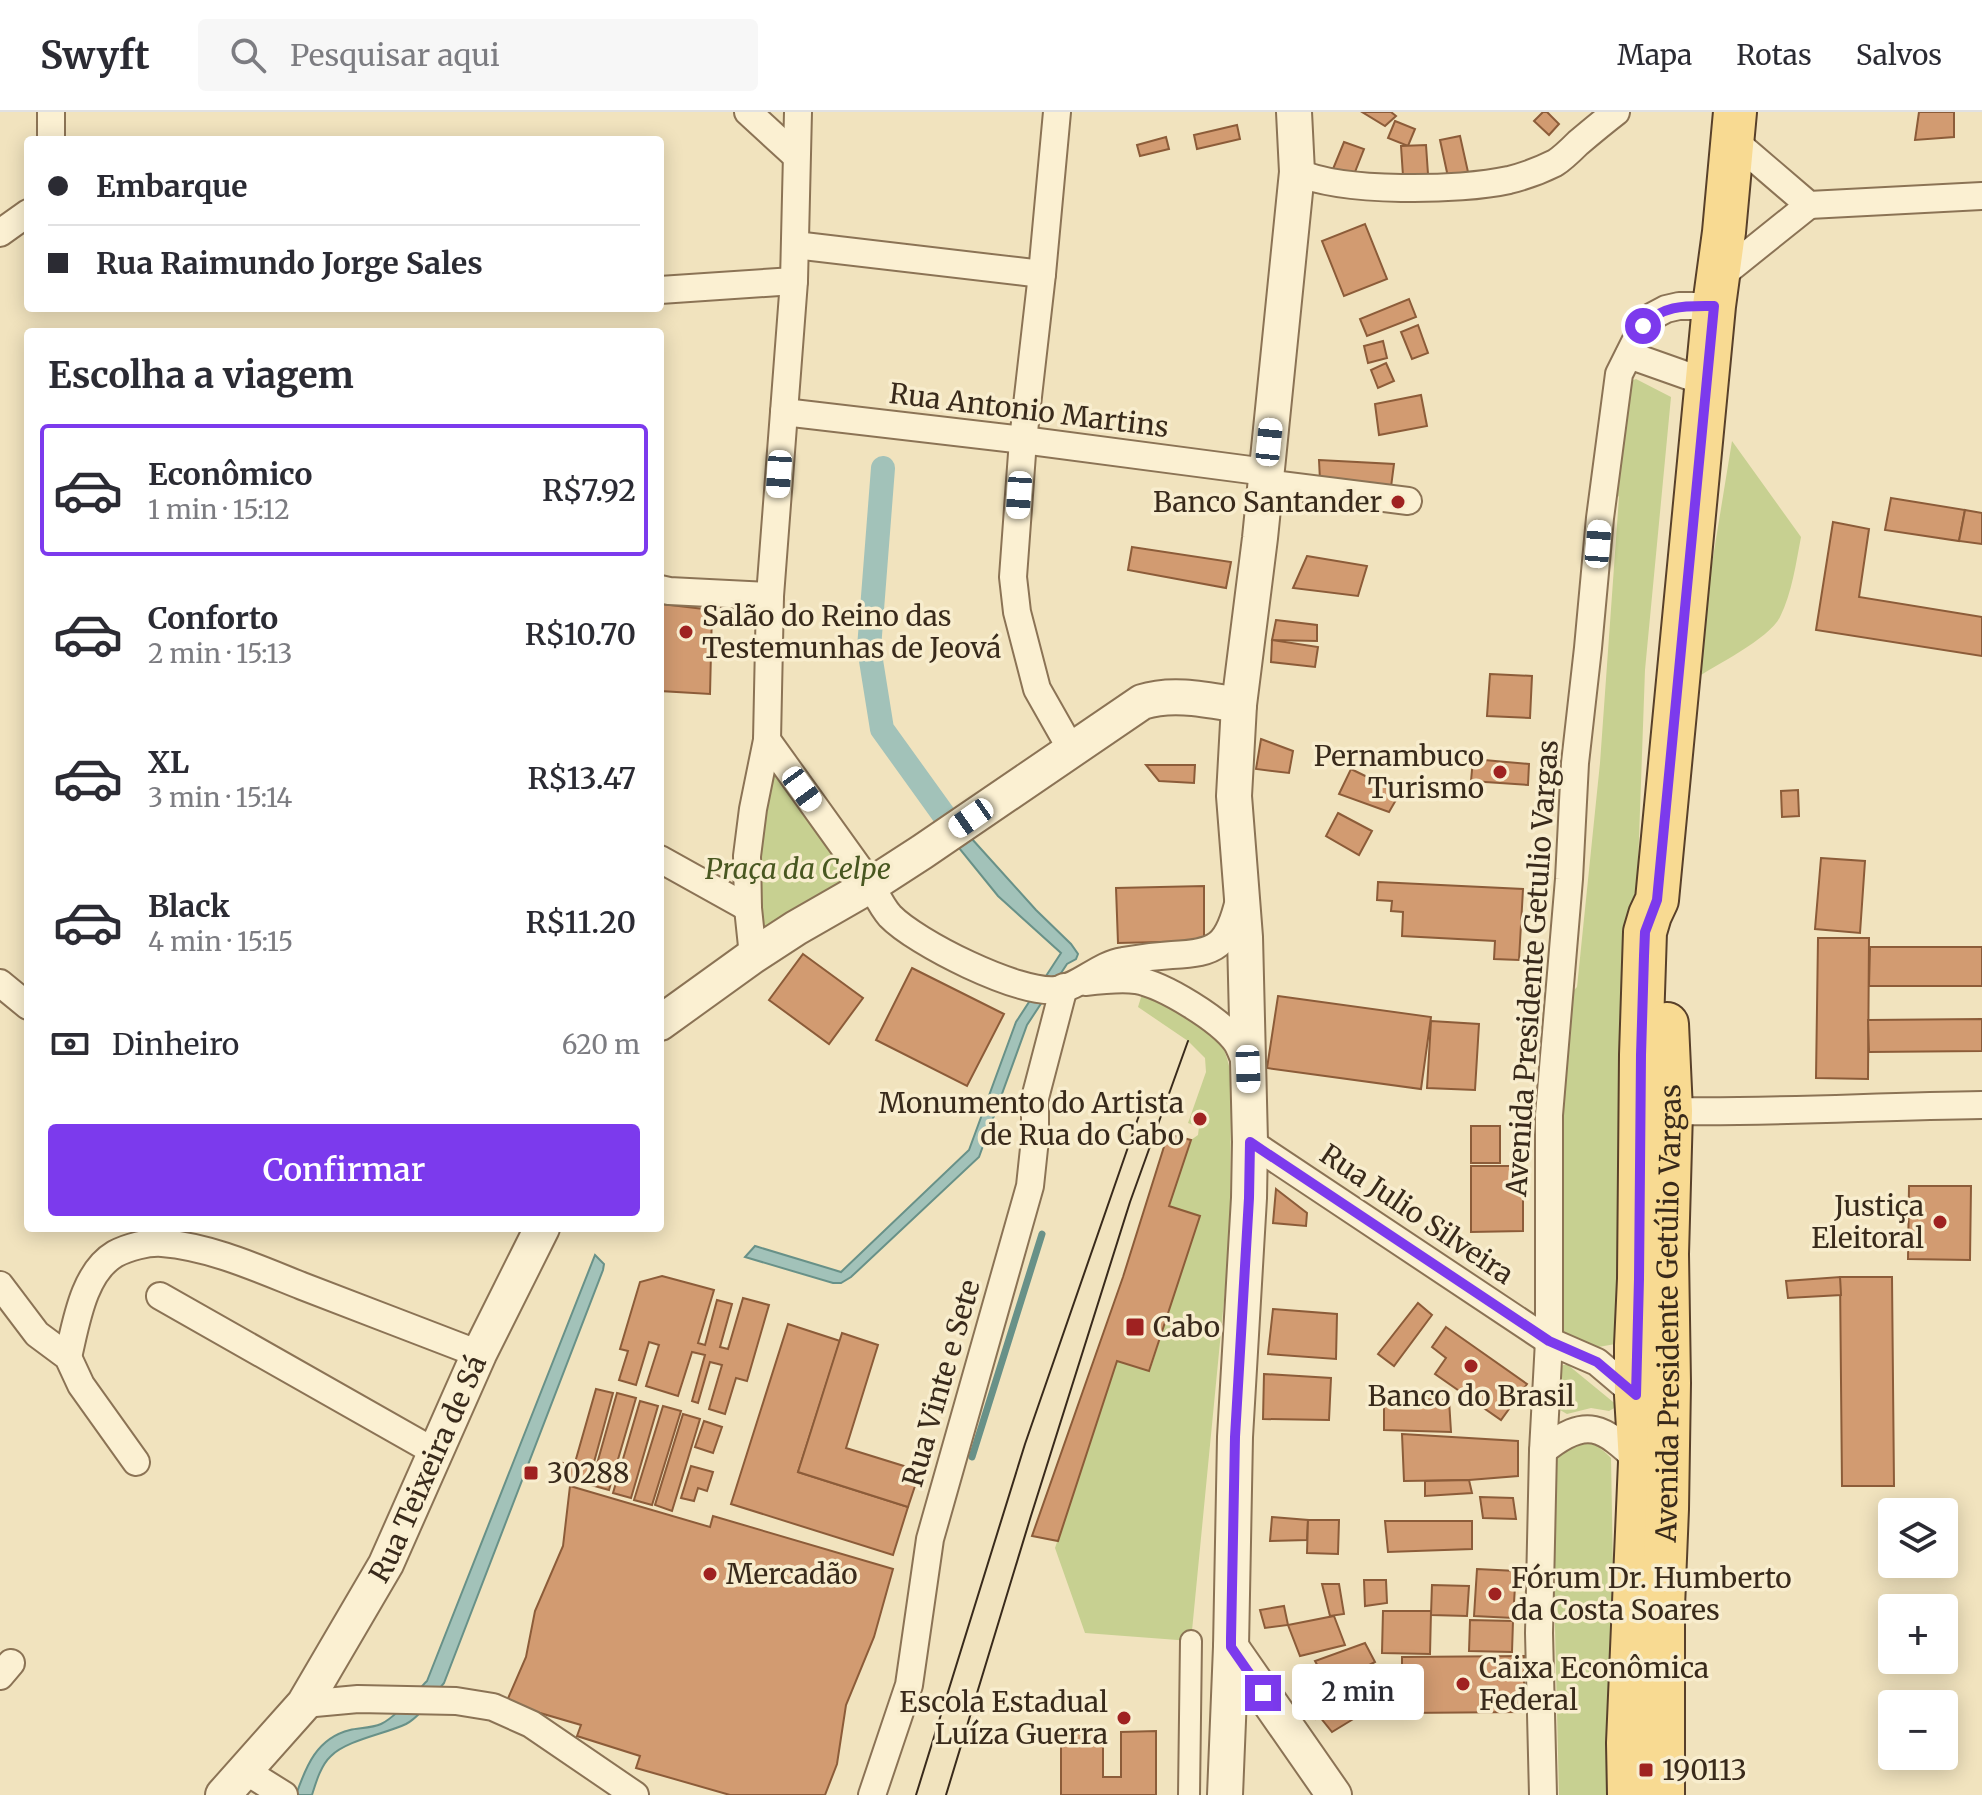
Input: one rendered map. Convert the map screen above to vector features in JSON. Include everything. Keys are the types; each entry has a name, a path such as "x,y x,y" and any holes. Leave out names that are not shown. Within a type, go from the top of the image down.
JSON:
{"main road":[{"name":"Avenida Presidente Getúlio Vargas","path":"1663,1795 1663,1607 1654,1452 1636,1395 1645,932 1657,900 1734,126"},
{"name":"Avenida Presidente Getúlio Vargas","path":"1629,1795 1628,1743 1654,1452 1667,1254 1671,1111 1659,879"}],"street":[{"path":"51,112 51,136"},
{"path":"748,112 796,156"},
{"path":"753,956 747,856 767,740 770,596 794,281 798,112"},
{"path":"1057,112 1023,440 1013,577 1017,612 1037,689 1071,749"},
{"path":"1297,172 1323,181 1359,186 1475,185 1508,180 1558,161 1616,112"},
{"path":"1225,1795 1235,1437 1250,1142 1245,937 1234,796 1239,705 1260,538 1297,172 1297,115"},
{"path":"1734,126 1809,205"},
{"path":"1716,292 1809,205 1982,196"},
{"path":"0,233 24,216"},
{"path":"795,245 1042,274"},
{"path":"664,290 794,281"},
{"name":"Avenida Presidente Getulio Vargas","path":"1543,1795 1539,1633 1549,1341 1549,1115 1569,879 1575,763 1604,490 1619,374 1643,326 1651,317 1666,309 1716,292"},
{"path":"1629,355 1708,385"},
{"name":"Rua Antonio Martins","path":"784,412 1023,440 1408,501"},
{"path":"664,590 770,596"},
{"path":"664,1020 753,956 922,852 1142,702 1158,697 1239,705"},
{"path":"767,740 891,917 907,930 968,964 1027,988 1057,990 1109,979 1137,980 1162,988 1203,1013 1225,1031 1236,1042 1248,1069"},
{"path":"664,861 748,908"},
{"path":"1071,985 1118,961 1211,950 1235,918 1241,892"},
{"name":"Rua Vinte e Sete","path":"872,1795 909,1685 930,1539 1030,1186 1035,1098 1071,985"},
{"path":"1671,1111 1748,1112 1982,1105"},
{"name":"Rua Julio Silveira","path":"1250,1142 1549,1341 1597,1362 1636,1395"},
{"name":"Rua Teixeira de Sá","path":"233,1782 304,1704 386,1564 479,1354 540,1232"},
{"path":"68,1357 83,1297 97,1270 114,1255 139,1245 159,1242 196,1248 243,1263 479,1354"},
{"path":"0,1285 37,1334 68,1357 81,1385 136,1462"},
{"path":"160,1296 435,1452"},
{"path":"1543,1451 1559,1438 1587,1427 1620,1443 1654,1452"},
{"path":"1189,1795 1191,1641"},
{"path":"1231,1647 1334,1795"},
{"path":"332,1657 337,1677 358,1699"},
{"path":"304,1704 358,1699 456,1701 493,1707 531,1724 635,1795"},
{"path":"233,1782 281,1793"}],"green space":[{"path":"1636,379 1671,397 1645,670 1621,1343 1587,1349 1557,1335 1564,1275 1557,1008 1577,987 1600,763 1619,497 1595,466 1600,406 1611,389"},
{"path":"1732,441 1801,537 1788,598 1774,625 1753,643 1693,680"},
{"name":"Praça da Celpe","path":"767,740 871,885 753,956"},
{"path":"1143,991 1176,1008 1210,1033 1224,1050 1231,1074 1230,1239 1191,1641 1085,1633 1055,1548 1117,1361 1150,1371 1199,1216 1169,1206 1191,1140 1198,1135 1199,1127 1188,1123 1206,1072 1205,1058 1188,1041 1138,1007"},
{"path":"1563,1365 1568,1365 1618,1406 1609,1411 1591,1408 1567,1414 1560,1410 1559,1370"},
{"path":"1566,1441 1591,1443 1611,1458 1617,1795 1559,1795 1551,1459"}],"water":[{"path":"972,839 1078,954 1067,964 1027,1025 979,1157 841,1283 745,1257 755,1246 841,1272 969,1150 1016,1022 1061,953 998,896 959,848"},
{"path":"595,1255 604,1264 603,1270 444,1683 422,1711 406,1724 338,1750 324,1764 312,1795 296,1795 314,1755 329,1739 387,1721 427,1681"}],"building":[{"path":"1362,112 1391,112 1396,116 1385,126"},
{"path":"1543,112 1559,124 1549,135 1534,121"},
{"path":"1919,112 1954,112 1954,137 1915,140"},
{"path":"1395,121 1415,129 1408,146 1388,138"},
{"path":"1237,125 1240,139 1197,149 1194,135"},
{"path":"1460,136 1468,172 1448,177 1440,140"},
{"path":"1166,137 1169,149 1140,156 1137,145"},
{"path":"1344,142 1364,149 1353,177 1333,169"},
{"path":"1426,145 1428,174 1403,176 1401,146"},
{"path":"1365,224 1387,279 1344,296 1322,241"},
{"path":"1409,299 1416,317 1367,336 1360,319"},
{"path":"1418,325 1428,353 1412,359 1401,332"},
{"path":"1383,341 1387,358 1368,363 1364,346"},
{"path":"1386,363 1394,381 1378,388 1371,370"},
{"path":"1421,395 1427,426 1379,435 1375,404"},
{"path":"1319,460 1394,464 1391,487 1320,480"},
{"path":"1891,498 1965,510 1959,541 1885,530"},
{"path":"1965,510 1982,513 1982,544 1959,541"},
{"path":"1833,522 1869,529 1859,597 1982,617 1982,656 1816,630"},
{"path":"1132,547 1231,562 1226,588 1128,570"},
{"path":"1307,556 1367,566 1358,596 1293,588"},
{"name":"Salão do Reino das Testemunhas de Jeová","path":"664,604 712,610 710,694 664,691"},
{"path":"1276,620 1317,625 1317,641 1272,640"},
{"path":"1272,640 1318,647 1315,667 1271,662"},
{"path":"1490,674 1532,676 1530,718 1487,716"},
{"path":"1261,739 1293,751 1289,773 1256,769"},
{"name":"Pernambuco Turismo","path":"1473,759 1529,764 1528,785 1471,781"},
{"path":"1146,765 1195,765 1194,783 1159,781"},
{"path":"1351,769 1400,793 1389,812 1339,794"},
{"path":"1798,790 1799,816 1782,817 1781,791"},
{"path":"1338,813 1372,831 1359,855 1326,836"},
{"path":"1821,858 1865,861 1860,933 1815,929"},
{"path":"1378,882 1523,889 1519,960 1494,959 1495,941 1402,936 1403,912 1391,911 1392,901 1377,900"},
{"path":"1204,886 1204,941 1118,943 1116,888"},
{"path":"1818,938 1869,938 1868,1079 1816,1078"},
{"path":"1870,947 1982,947 1982,986 1869,986"},
{"path":"803,954 863,998 829,1044 769,1000"},
{"path":"912,968 1004,1014 967,1086 876,1040"},
{"path":"1278,996 1431,1017 1421,1089 1267,1068"},
{"path":"1982,1019 1982,1051 1869,1052 1868,1020"},
{"path":"1431,1021 1479,1024 1475,1090 1427,1088"},
{"path":"1471,1126 1500,1126 1500,1163 1471,1163"},
{"name":"Cabo","path":"1168,1134 1191,1140 1169,1206 1200,1216 1149,1371 1117,1361 1058,1541 1032,1536 1123,1277"},
{"path":"1471,1166 1523,1166 1523,1231 1471,1232"},
{"name":"Justiça Eleitoral","path":"1909,1186 1971,1186 1970,1260 1908,1259"},
{"path":"1276,1189 1307,1213 1306,1226 1273,1223"},
{"path":"662,1276 714,1290 698,1343 705,1345 717,1300 732,1304 720,1347 728,1349 743,1298 769,1305 747,1381 736,1378 725,1414 709,1409 722,1365 710,1362 698,1403 692,1401 705,1355 692,1352 678,1396 646,1386 659,1345 649,1342 636,1385 619,1380 628,1351 620,1349 640,1282"},
{"path":"1840,1277 1892,1277 1894,1486 1842,1486"},
{"path":"1840,1277 1841,1295 1788,1298 1786,1281"},
{"path":"1418,1303 1432,1315 1394,1366 1378,1354"},
{"path":"1273,1309 1337,1314 1336,1359 1268,1354"},
{"path":"788,1324 840,1341 798,1472 908,1507 893,1555 731,1504"},
{"name":"Banco do Brasil","path":"1446,1327 1527,1384 1501,1420 1435,1374 1446,1358 1432,1347"},
{"path":"842,1333 878,1345 846,1448 920,1471 908,1507 798,1472"},
{"path":"1264,1374 1331,1378 1329,1420 1263,1419"},
{"path":"596,1389 613,1393 588,1484 559,1476 563,1463 574,1466"},
{"path":"617,1393 636,1398 609,1490 591,1485"},
{"path":"1384,1397 1449,1400 1451,1432 1384,1430"},
{"path":"640,1401 658,1406 631,1498 613,1493"},
{"path":"663,1406 681,1411 652,1505 634,1500"},
{"path":"683,1414 700,1419 672,1511 655,1505"},
{"path":"704,1421 722,1427 713,1453 695,1447"},
{"path":"1402,1434 1518,1441 1518,1476 1404,1481"},
{"path":"691,1466 713,1472 707,1491 698,1488 694,1501 681,1498"},
{"path":"1469,1480 1472,1493 1425,1496 1425,1481"},
{"path":"570,1486 710,1527 713,1516 893,1569 874,1637 846,1705 837,1764 825,1795 730,1795 636,1768 640,1756 577,1736 581,1725 506,1703 526,1657 535,1611 563,1546"},
{"path":"1480,1497 1513,1498 1516,1519 1483,1518"},
{"path":"1272,1517 1308,1520 1307,1540 1270,1541"},
{"path":"1308,1520 1339,1520 1338,1554 1307,1553"},
{"path":"1385,1521 1472,1521 1472,1549 1388,1552"},
{"name":"Fórum Dr. Humberto da Costa Soares","path":"1477,1569 1516,1571 1513,1618 1474,1616"},
{"path":"1364,1580 1386,1580 1387,1603 1365,1606"},
{"path":"1322,1584 1339,1584 1344,1614 1330,1616"},
{"path":"1432,1585 1469,1586 1467,1616 1431,1615"},
{"path":"1284,1606 1288,1625 1265,1628 1260,1610"},
{"path":"1383,1611 1431,1611 1430,1654 1382,1653"},
{"path":"1334,1616 1345,1645 1300,1656 1288,1625"},
{"path":"1470,1620 1513,1621 1512,1652 1469,1651"},
{"path":"1365,1643 1375,1662 1329,1686 1315,1661"},
{"name":"Caixa Econômica Federal","path":"1524,1656 1524,1712 1402,1713 1402,1657"},
{"path":"1373,1667 1383,1681 1316,1719 1300,1702"},
{"path":"1383,1681 1391,1696 1332,1732 1320,1717"},
{"path":"1156,1731 1156,1795 1061,1795 1061,1733 1103,1733 1103,1777 1121,1777 1121,1732"}],"waterway":[{"path":"883,468 869,648 882,729 946,818"},
{"path":"972,1457 1042,1234"}],"tram line":[{"path":"946,1795 1130,1202 1188,1041"},
{"path":"916,1795 1025,1444 1143,1104"}],"place":[{"name":"Banco Santander","path":"1398,502"},
{"name":"Salão do Reino das Testemunhas de Jeová","path":"686,632"},
{"name":"Pernambuco Turismo","path":"1500,772"},
{"name":"Monumento do Artista de Rua do Cabo","path":"1200,1119"},
{"name":"Justiça Eleitoral","path":"1940,1222"},
{"name":"Cabo","path":"1135,1327"},
{"name":"Banco do Brasil","path":"1471,1366"},
{"name":"30288","path":"531,1473"},
{"name":"Mercadão","path":"710,1574"},
{"name":"Fórum Dr. Humberto da Costa Soares","path":"1495,1594"},
{"name":"Caixa Econômica Federal","path":"1463,1684"},
{"name":"Escola Estadual Luíza Guerra","path":"1124,1718"},
{"name":"190113","path":"1646,1770"}],"route":[{"path":"1263,1693 1231,1647 1235,1437 1250,1142 1549,1341 1597,1362 1636,1395 1645,932 1657,900 1714,306 1666,309 1651,317 1643,326"}]}
